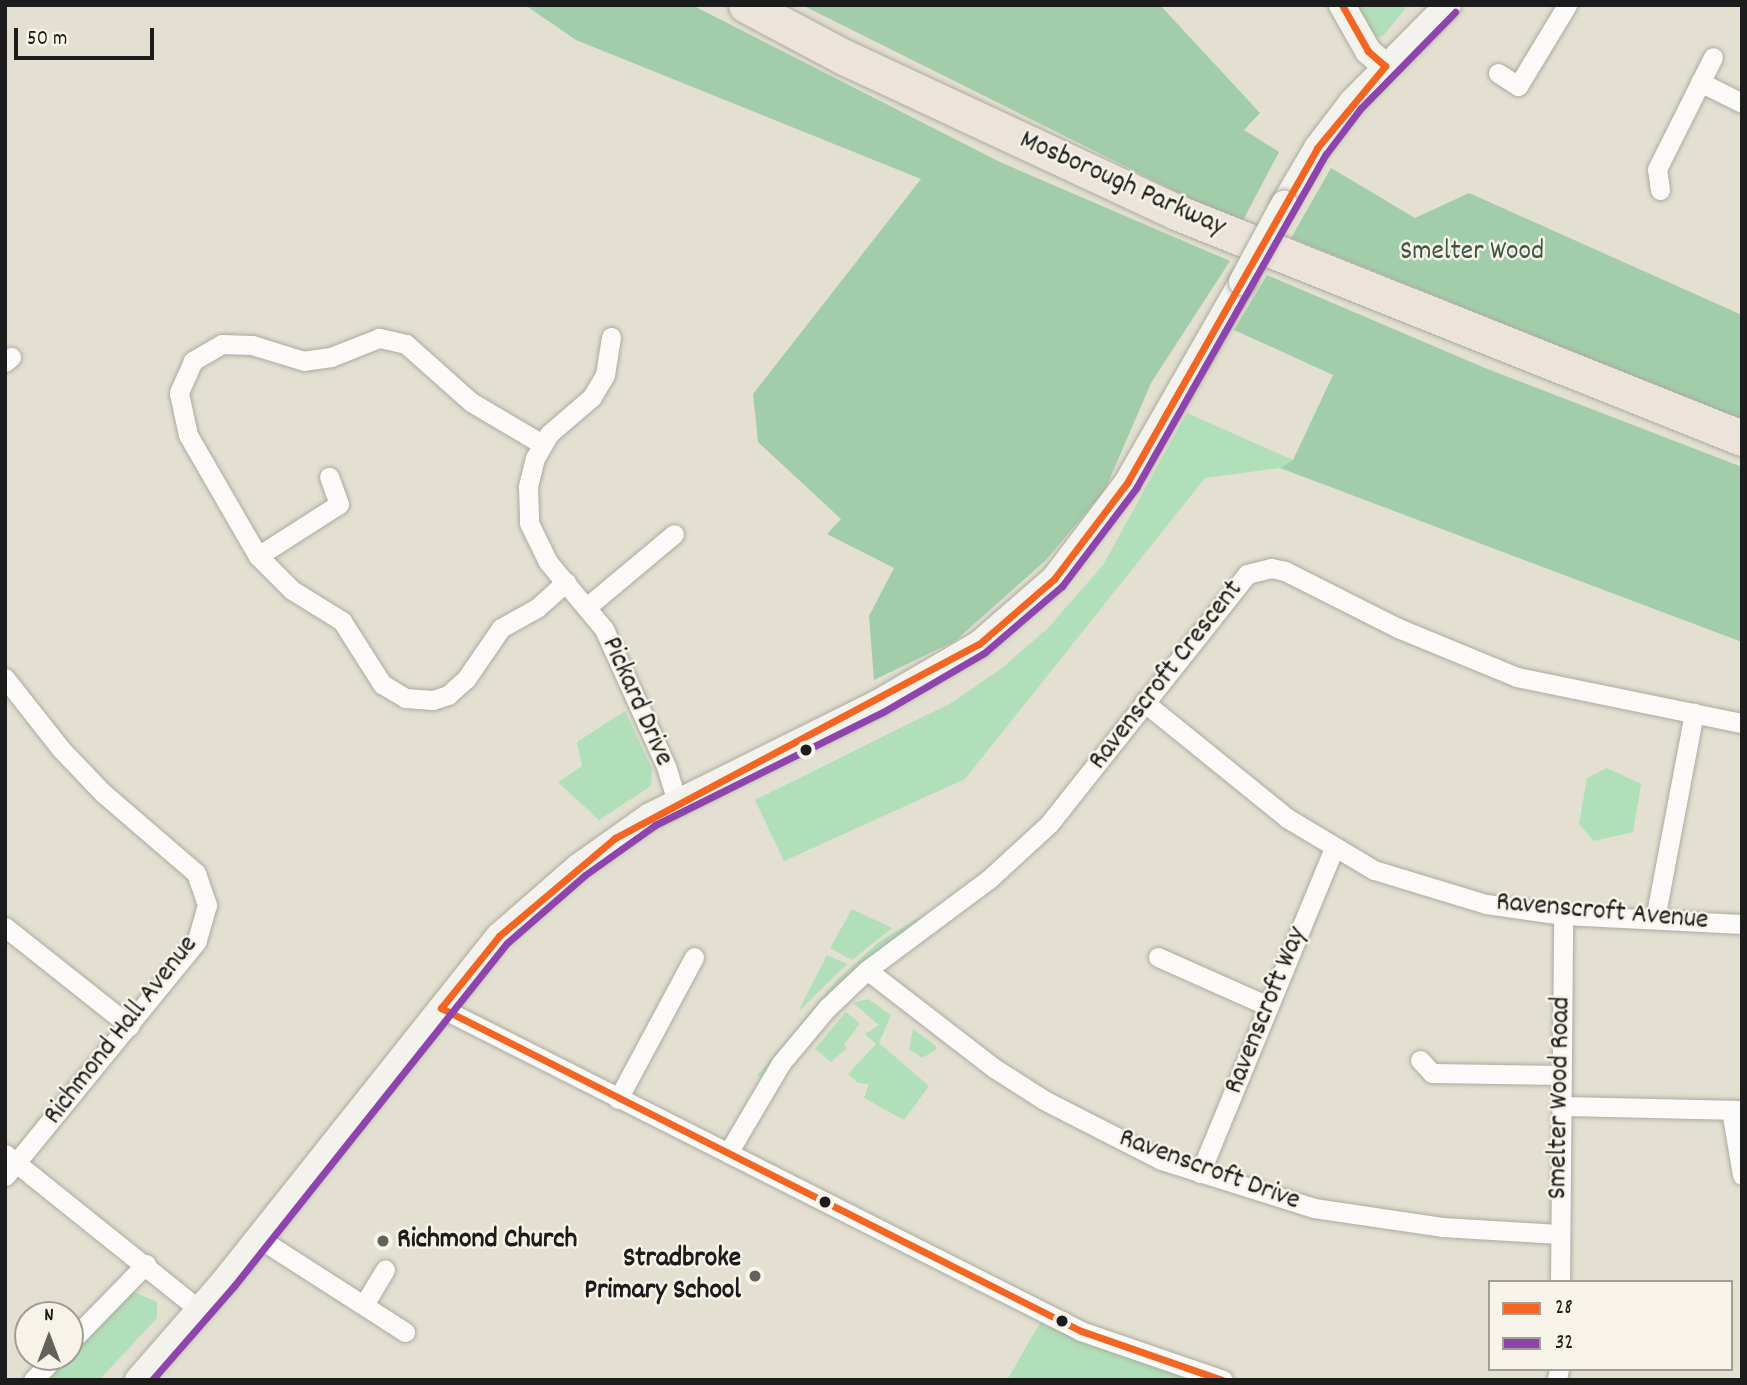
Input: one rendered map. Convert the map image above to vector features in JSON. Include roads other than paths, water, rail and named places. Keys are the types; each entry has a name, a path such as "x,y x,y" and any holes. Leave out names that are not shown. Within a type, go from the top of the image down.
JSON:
{"highway":[{"name":"Mosborough Parkway","path":"746,5 844,57 1176,212 1742,438"}],"main road":[{"path":"1342,5 1368,51 1385,66"},
{"path":"138,1380 200,1310 499,936 615,838 677,802 878,703 979,644 1016,615 1062,570 1118,497 1317,148 1385,66 1448,5"}],"street":[{"path":"1498,73 1518,86 1567,5"},
{"path":"1660,190 1657,169 1713,57"},
{"path":"1700,82 1742,103"},
{"name":"Pickard Drive","path":"611,337 605,375 592,397 542,444 527,487 529,523 536,545 588,606 619,657 677,802"},
{"path":"542,444 471,402 406,344 366,341 331,357 304,361 252,345 222,344 193,361 183,380 179,405 188,435 258,556 292,590 342,621 382,684 417,701 440,698 458,688 501,628 537,607 566,582"},
{"path":"258,556 339,504 328,477"},
{"name":"Pickard Drive","path":"588,606 674,534"},
{"name":"Ravenscroft Crescent","path":"728,1153 782,1063 827,1008 867,970 989,879 1041,831 1247,574 1272,568 1398,628 1517,677 1742,723"},
{"name":"Richmond Hall Avenue","path":"5,678 60,748 103,793 184,860 204,887 205,923 197,941 130,1026 9,1164"},
{"name":"Ravenscroft Avenue","path":"1144,702 1287,818 1374,870 1441,893 1563,915 1742,924"},
{"path":"1656,919 1694,713"},
{"name":"Ravenscroft Way","path":"1200,1173 1334,848"},
{"name":"Smelter Wood Road","path":"1560,1280 1563,915"},
{"path":"5,927 130,1026"},
{"path":"618,1099 694,957"},
{"path":"1158,957 1268,1006"},
{"name":"Ravenscroft Drive","path":"867,970 941,1030 1044,1100 1161,1160 1314,1208 1381,1220 1559,1234"},
{"path":"441,1008 1081,1331 1223,1380"},
{"path":"1420,1060 1432,1073 1562,1075"},
{"path":"1563,1106 1737,1110 1742,1175"},
{"path":"9,1164 146,1264 200,1310"},
{"path":"257,1237 365,1303 404,1332"},
{"path":"84,1328 146,1264"},
{"path":"365,1303 385,1270"}],"place":[{"name":"Richmond Church","path":"383,1241"},
{"name":"Stradbroke Primary School","path":"755,1276"}],"park label":[{"name":"Smelter Wood","path":"1472,253"}]}
